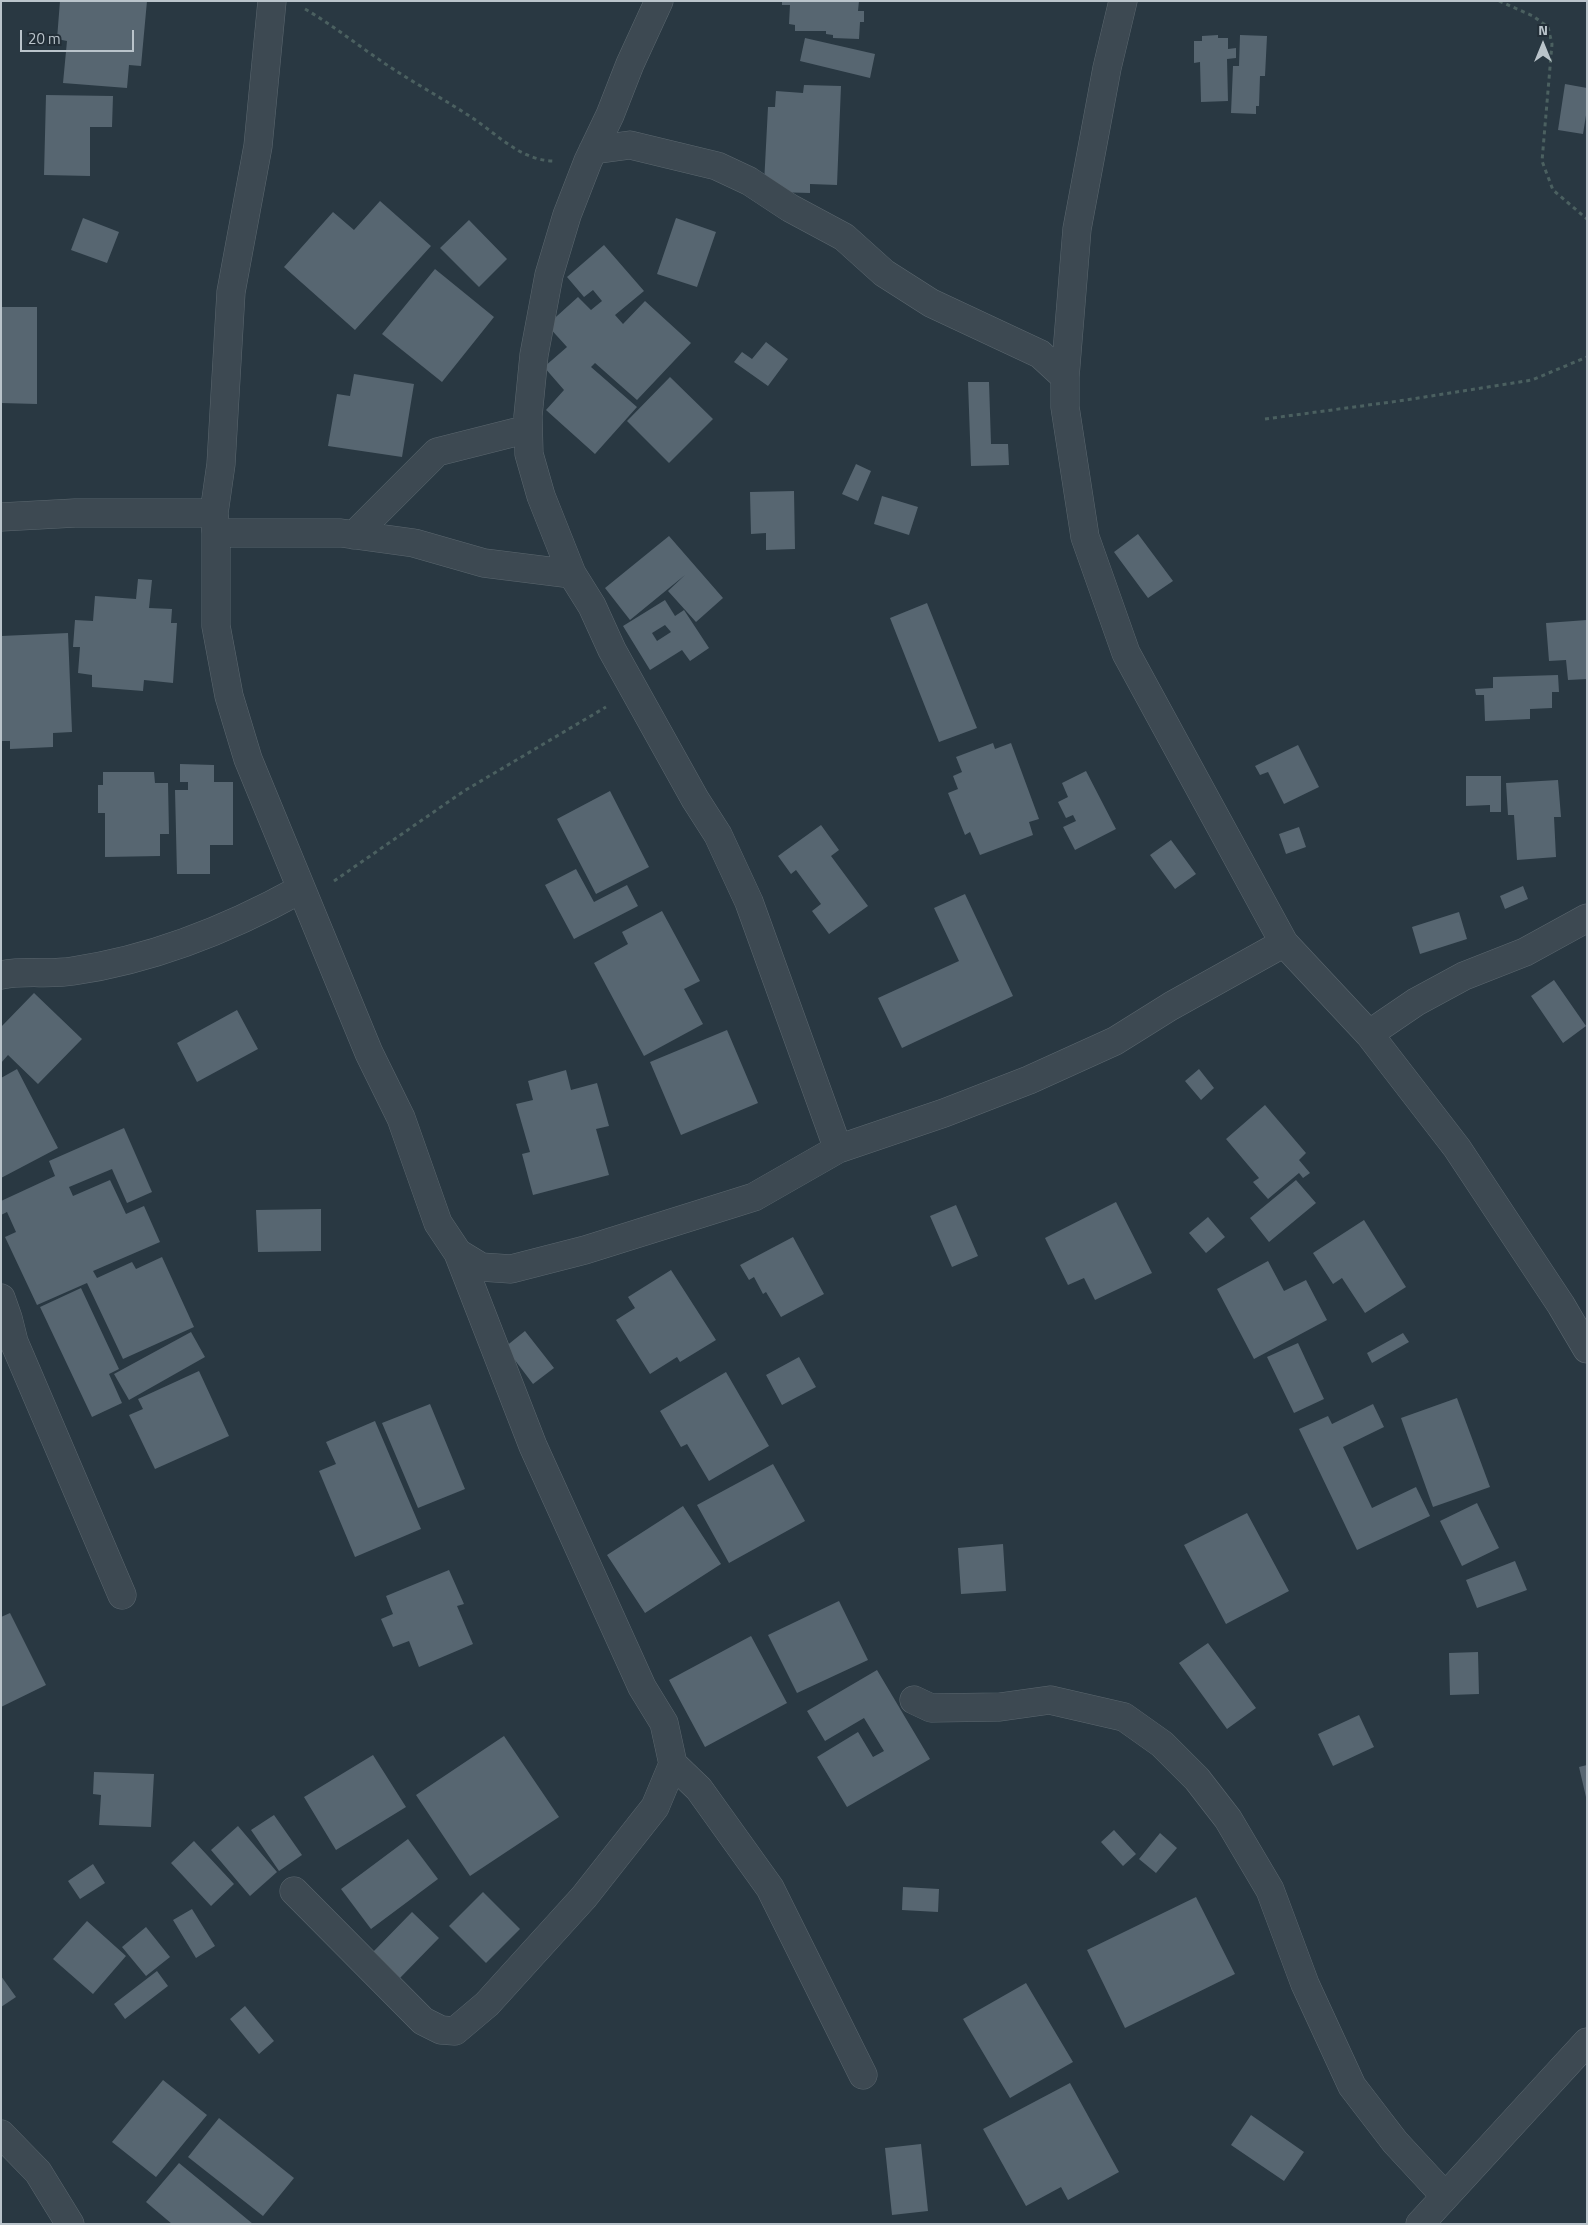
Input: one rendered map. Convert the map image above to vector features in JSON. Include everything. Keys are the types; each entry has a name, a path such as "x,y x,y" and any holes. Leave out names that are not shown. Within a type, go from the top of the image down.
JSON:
{"street":[{"path":"659,1 630,64 610,115 590,155 567,215 549,275 534,355 528,416 529,454 541,496 572,574 592,606 612,650 694,798 718,835 749,902 838,1149"},
{"path":"1124,1 1108,68 1077,229 1065,377 1065,407 1085,537 1126,653 1284,943 1369,1034 1457,1148 1561,1305 1587,1349"},
{"path":"285,3 231,292 221,464 215,522 216,626 229,696 248,759 369,1053 401,1118 438,1223 458,1253 533,1446 642,1687 664,1723 672,1764 655,1807 584,1897 487,2004 455,2031 441,2030 423,2021 294,1891"},
{"path":"590,155 630,145 717,166 749,181 790,208 844,237 884,274 931,303 1040,354 1065,377"},
{"path":"354,535 437,452 528,429"},
{"path":"1,517 75,512 341,533 414,543 484,563 572,574"},
{"path":"1,974 72,971 150,954 228,927 303,894"},
{"path":"1369,1034 1416,1002 1448,985 1525,952 1587,918"},
{"path":"458,1253 481,1267 511,1268 585,1250 754,1197 838,1149 944,1113 1029,1080 1115,1041 1171,1006 1284,943"},
{"path":"1,1298 14,1342 122,1594"},
{"path":"914,1700 931,1708 960,1708 1000,1707 1050,1700 1124,1717 1162,1744 1197,1779 1228,1819 1270,1890 1305,1984 1352,2086 1395,2142 1446,2196"},
{"path":"672,1764 699,1789 770,1888 863,2075"},
{"path":"1420,2224 1587,2042"},
{"path":"1,2134 38,2172 70,2224"}],"path":[{"path":"1499,1 1533,16 1548,28 1552,44 1542,161 1553,190 1587,219"},
{"path":"285,3 345,34 374,56 474,119 517,151 541,161 590,155"},
{"path":"1265,419 1406,400 1532,380 1587,358"},
{"path":"303,894 352,870 402,832 464,791 584,719 635,691"}],"building":[{"path":"60,1 147,1 141,66 129,65 127,88 63,83 67,41 57,39"},
{"path":"782,1 859,1 858,11 864,11 864,22 860,22 859,39 833,38 833,35 826,34 826,31 795,31 795,25 789,24 790,5 782,5"},
{"path":"1218,35 1218,38 1228,38 1228,49 1236,48 1236,58 1227,59 1228,101 1201,102 1200,62 1194,63 1194,41 1202,41 1202,36"},
{"path":"1240,35 1267,36 1265,76 1260,76 1259,106 1256,106 1256,114 1231,113 1233,66 1239,66"},
{"path":"805,38 875,54 870,78 800,61"},
{"path":"1565,84 1587,88 1587,109 1583,134 1558,130"},
{"path":"804,85 841,86 837,185 810,184 810,193 774,192 764,184 768,107 775,107 776,91 803,93"},
{"path":"46,95 113,96 112,127 90,127 90,176 44,175"},
{"path":"380,201 431,246 355,330 284,267 333,212 354,230"},
{"path":"83,218 119,232 107,263 71,250"},
{"path":"676,218 716,232 697,287 657,274"},
{"path":"469,220 507,259 479,287 440,248"},
{"path":"604,245 644,291 615,315 623,324 645,301 691,343 637,400 595,363 591,367 637,407 595,454 546,410 564,390 544,367 567,347 547,325 578,297 591,310 602,301 593,290 584,297 567,277"},
{"path":"435,269 494,317 442,382 382,334"},
{"path":"1,307 37,307 37,404 1,403"},
{"path":"766,342 788,359 768,386 734,362 742,352 752,359"},
{"path":"354,374 414,384 402,457 328,446 337,394 350,396"},
{"path":"670,377 713,419 669,463 627,421"},
{"path":"968,382 989,382 991,444 1008,444 1009,465 971,466"},
{"path":"856,464 871,471 858,501 842,494"},
{"path":"794,491 795,549 766,550 766,533 751,534 750,492"},
{"path":"882,496 918,507 909,535 874,524"},
{"path":"1138,534 1173,581 1148,598 1114,552"},
{"path":"669,536 723,598 696,622 668,591 685,575 630,620 605,588"},
{"path":"138,579 152,580 149,608 172,609 171,623 177,623 173,683 144,680 143,691 92,687 92,675 78,673 80,647 73,647 75,620 93,621 95,596 136,599"},
{"path":"665,600 675,616 684,610 709,648 690,661 682,650 650,670 623,626","holes":["665,625 671,632 657,641 652,633"]},
{"path":"927,603 977,728 939,742 890,618"},
{"path":"1587,620 1587,679 1568,680 1566,660 1549,661 1546,623"},
{"path":"68,633 72,732 53,733 53,747 10,749 10,741 1,741 1,636"},
{"path":"1558,675 1559,692 1552,692 1552,708 1530,709 1530,719 1485,721 1484,695 1476,695 1475,689 1493,688 1493,677"},
{"path":"993,743 995,749 1011,743 1039,819 1029,822 1033,835 980,855 970,832 965,835 948,793 958,789 953,776 962,772 956,757"},
{"path":"1298,745 1319,787 1284,804 1268,772 1260,775 1255,766"},
{"path":"180,764 214,765 214,782 233,782 233,845 210,845 210,874 177,874 175,790 188,790 188,782 180,782"},
{"path":"1086,771 1116,829 1075,850 1063,827 1076,821 1073,815 1066,818 1058,802 1068,797 1062,783"},
{"path":"103,772 154,772 155,783 168,783 169,834 160,834 160,856 105,857 105,813 98,813 98,785 103,785"},
{"path":"1466,776 1501,776 1501,812 1490,812 1490,805 1466,806"},
{"path":"1558,780 1561,817 1554,817 1556,857 1517,860 1514,815 1508,815 1506,783"},
{"path":"610,791 649,867 596,894 557,819"},
{"path":"821,825 839,850 831,856 868,906 829,934 812,911 821,904 796,870 791,874 778,856"},
{"path":"1299,827 1306,847 1286,854 1279,834"},
{"path":"1171,840 1196,874 1175,889 1150,855"},
{"path":"576,869 594,902 627,885 638,906 574,939 545,885"},
{"path":"1523,886 1528,899 1505,909 1500,896"},
{"path":"965,894 1013,996 902,1048 878,998 959,961 934,908"},
{"path":"662,911 700,981 684,989 703,1024 644,1056 594,963 628,944 622,932"},
{"path":"1459,912 1467,939 1420,954 1412,927"},
{"path":"1554,980 1586,1026 1563,1043 1531,996"},
{"path":"34,993 82,1039 38,1084 8,1055 1,1063 1,1027"},
{"path":"237,1010 258,1049 197,1082 177,1043"},
{"path":"727,1030 758,1103 681,1135 650,1062"},
{"path":"17,1069 58,1148 1,1178 1,1078"},
{"path":"1199,1069 1214,1088 1201,1100 1185,1081"},
{"path":"566,1070 571,1090 597,1083 609,1126 596,1129 609,1175 533,1195 522,1154 530,1152 516,1104 533,1100 528,1081"},
{"path":"1265,1105 1306,1153 1299,1160 1310,1173 1303,1178 1299,1173 1268,1199 1253,1182 1259,1178 1226,1139"},
{"path":"124,1128 152,1192 127,1203 112,1169 69,1187 73,1196 110,1180 126,1214 144,1206 160,1242 93,1271 97,1278 132,1262 136,1269 162,1257 194,1327 123,1359 87,1283 37,1305 5,1237 16,1232 7,1212 1,1215 1,1201 55,1176 49,1161"},
{"path":"1296,1180 1316,1203 1269,1242 1250,1218"},
{"path":"1116,1202 1152,1273 1095,1300 1084,1278 1068,1285 1045,1238"},
{"path":"956,1205 978,1256 952,1267 930,1216"},
{"path":"321,1209 321,1251 258,1252 256,1210"},
{"path":"1208,1217 1225,1237 1206,1253 1189,1233"},
{"path":"1364,1220 1406,1287 1365,1313 1342,1278 1333,1284 1313,1253"},
{"path":"793,1237 824,1294 781,1317 766,1292 763,1294 754,1277 749,1280 740,1265"},
{"path":"1268,1261 1284,1291 1306,1280 1327,1320 1254,1359 1217,1289"},
{"path":"671,1270 716,1340 680,1362 677,1357 650,1374 616,1320 635,1308 628,1297"},
{"path":"81,1288 119,1369 109,1374 122,1403 92,1417 40,1307"},
{"path":"525,1331 554,1368 533,1384 505,1347"},
{"path":"191,1332 205,1357 129,1400 114,1374"},
{"path":"1403,1333 1409,1342 1372,1363 1367,1353"},
{"path":"1298,1343 1324,1399 1294,1413 1267,1357"},
{"path":"799,1357 816,1387 782,1405 766,1375"},
{"path":"199,1371 229,1436 155,1469 129,1415 143,1409 138,1399"},
{"path":"726,1372 769,1446 709,1481 687,1444 681,1447 660,1411"},
{"path":"1457,1398 1490,1487 1433,1507 1401,1418"},
{"path":"430,1404 465,1489 418,1508 382,1423"},
{"path":"1373,1404 1384,1427 1343,1447 1372,1508 1416,1487 1430,1516 1357,1550 1299,1429 1328,1416 1332,1424"},
{"path":"375,1421 421,1529 355,1557 319,1471 336,1464 326,1442"},
{"path":"773,1464 805,1521 729,1563 697,1505"},
{"path":"1477,1503 1499,1548 1462,1566 1440,1521"},
{"path":"683,1506 721,1564 645,1613 607,1555"},
{"path":"1247,1513 1289,1591 1226,1624 1184,1545"},
{"path":"1003,1544 1006,1591 961,1594 958,1548"},
{"path":"1515,1561 1527,1590 1477,1608 1466,1580"},
{"path":"449,1570 464,1604 457,1606 473,1644 419,1667 409,1641 393,1647 381,1619 393,1614 386,1596"},
{"path":"839,1601 868,1660 797,1693 768,1635"},
{"path":"10,1613 46,1685 1,1707 1,1617"},
{"path":"751,1636 787,1703 705,1747 669,1680"},
{"path":"1208,1643 1256,1708 1227,1729 1179,1663"},
{"path":"1478,1652 1479,1694 1450,1695 1449,1653"},
{"path":"877,1670 930,1759 847,1807 817,1757 858,1732 873,1757 884,1751 864,1718 825,1741 807,1711"},
{"path":"1359,1715 1374,1747 1333,1766 1318,1734"},
{"path":"504,1736 559,1817 470,1876 416,1795"},
{"path":"373,1755 406,1807 336,1850 304,1797"},
{"path":"1587,1765 1587,1796 1586,1797 1579,1767"},
{"path":"94,1772 154,1774 151,1827 99,1825 101,1795 93,1794"},
{"path":"274,1815 302,1855 279,1871 251,1830"},
{"path":"238,1826 277,1872 250,1896 211,1850"},
{"path":"1114,1830 1136,1854 1123,1866 1101,1842"},
{"path":"1160,1833 1177,1848 1156,1873 1139,1859"},
{"path":"408,1839 438,1879 371,1929 341,1889"},
{"path":"194,1841 234,1884 211,1906 171,1863"},
{"path":"93,1864 105,1883 80,1899 68,1881"},
{"path":"903,1887 939,1889 938,1912 902,1910"},
{"path":"483,1892 520,1929 486,1963 449,1926"},
{"path":"1196,1897 1235,1974 1125,2028 1087,1950"},
{"path":"192,1909 215,1946 196,1958 173,1920"},
{"path":"412,1912 439,1938 399,1979 372,1953"},
{"path":"87,1921 126,1956 93,1994 53,1959"},
{"path":"146,1927 170,1957 146,1976 122,1947"},
{"path":"157,1971 168,1986 125,2019 114,2004"},
{"path":"1,1976 16,1997 1,2007"},
{"path":"1026,1983 1073,2062 1010,2098 963,2019"},
{"path":"245,2006 274,2041 259,2054 230,2019"},
{"path":"163,2080 207,2115 156,2177 112,2142"},
{"path":"1070,2083 1119,2172 1068,2200 1061,2187 1026,2206 983,2129"},
{"path":"1251,2115 1304,2152 1284,2181 1231,2145"},
{"path":"219,2118 294,2178 263,2216 188,2157"},
{"path":"921,2144 928,2211 892,2215 885,2148"},
{"path":"179,2163 253,2224 172,2224 146,2202"}]}
